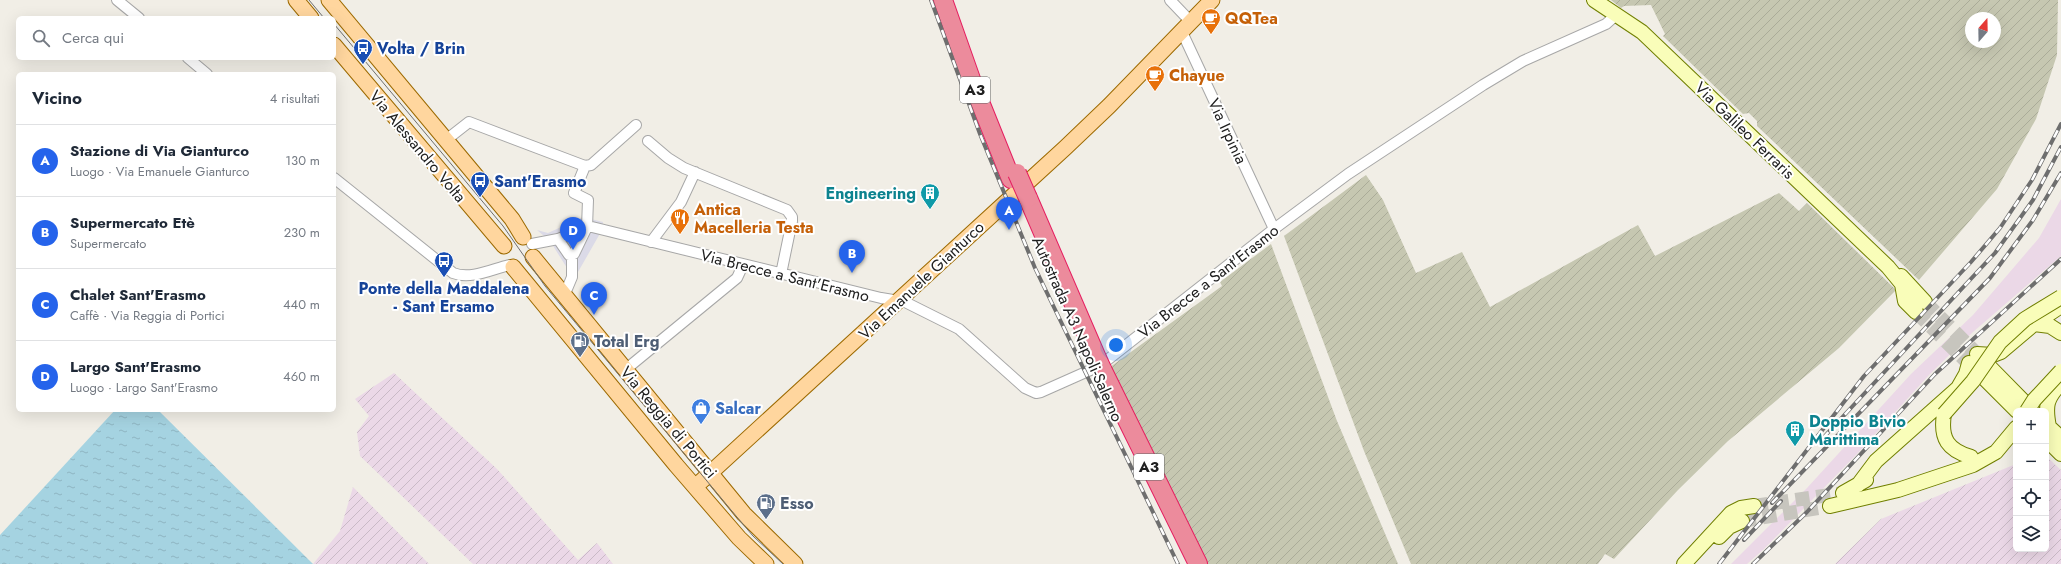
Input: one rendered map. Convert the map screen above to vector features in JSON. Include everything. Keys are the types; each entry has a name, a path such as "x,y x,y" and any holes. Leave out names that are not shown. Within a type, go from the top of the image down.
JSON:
{"highway":[{"name":"Autostrada A3 Napoli-Salerno","path":"942,0 972,82 1096,365 1189,564"},
{"name":"Autostrada A3 Napoli-Salerno","path":"950,0 1014,176"},
{"name":"Autostrada A3 Napoli-Salerno","path":"1096,365 1198,564"}],"main road":[{"path":"296,0 309,16"},
{"name":"Via Alessandro Volta","path":"329,0 512,219 529,246"},
{"name":"Via Emanuele Gianturco","path":"695,487 1109,106 1212,0"},
{"name":"Via Alessandro Volta","path":"336,47 504,246"},
{"path":"512,238 529,246 524,267 511,266 504,258 504,246 512,238"},
{"name":"Via Reggia di Portici","path":"529,246 564,296 744,514 795,564"},
{"name":"Via Reggia di Portici","path":"511,266 695,487 739,538 766,564"}],"street":[{"path":"117,0 137,16"},
{"name":"Via Irpinia","path":"1170,0 1186,27 1274,229"},
{"name":"Via Galileo Ferraris","path":"1594,0 1642,32 1890,269 1910,285 1920,307"},
{"name":"Via Brecce a Sant'Erasmo","path":"588,227 781,274 905,302 959,329 1025,388 1036,393 1041,392 1089,371 1106,361 1274,229 1348,174 1482,85 1523,61 1606,24 1616,15"},
{"path":"190,60 205,72"},
{"path":"446,140 469,122 585,166 590,166 636,126"},
{"path":"648,141 677,164 787,210 790,213 792,221 781,274"},
{"path":"564,296 572,277 572,256 588,227 588,200 574,193 585,166"},
{"path":"651,242 681,202 694,172"},
{"path":"336,180 453,273 460,275 473,274 511,266"},
{"path":"529,246 558,239 588,227"},
{"path":"558,239 572,256"},
{"path":"625,370 737,278 743,265"},
{"path":"1860,492 1881,469 1944,414 1973,381 2000,342 2025,319 2061,297"},
{"path":"1971,357 1993,355 2001,352 2034,324 2061,306"},
{"path":"2034,324 2056,330"},
{"path":"1860,492 1876,461 1958,388 1966,374 1971,357"},
{"path":"1971,357 2014,408"},
{"path":"1971,357 2030,408"},
{"path":"2029,408 2034,400 2061,371"},
{"path":"2047,408 2049,398 2061,383"},
{"path":"1944,414 1944,437 1951,447 1960,454 1971,457"},
{"path":"1830,506 1860,492 1971,457 1988,448 2007,428 2013,425"},
{"path":"2049,431 2061,438"},
{"path":"1843,493 1898,490 1973,465 1996,452 2013,432"},
{"path":"2049,433 2061,454"},
{"path":"1684,564 1731,513 1741,508 1754,506"},
{"path":"1694,564 1729,527 1742,521"}],"shaded area":[{"path":"1611,0 2058,0 2057,55 2036,119 1997,189 1919,280 1757,126 1757,121 1749,113 1743,114 1663,36 1665,34 1651,5 1624,6 1621,8"},
{"path":"1366,175 1383,200 1416,273 1462,252 1490,307 1638,225 1655,256 1779,193 1799,211 1807,203 1896,290 1839,348 1728,441 1678,490 1614,559 1605,554 1598,564 1411,564 1364,451 1284,236"},
{"path":"2061,199 2061,256 1973,332 1930,374 1857,454 1764,549 1747,564 1731,564 1807,488 1911,374 1973,315 2039,238"},
{"path":"583,217 603,222 602,230 574,279 550,241 537,230 548,233"},
{"path":"1271,244 1337,421 1398,564 1202,564 1106,370 1222,286 1220,282"},
{"path":"394,373 497,469 578,560 597,543 613,564 473,564 360,456 357,432 369,416 355,399"},
{"path":"2049,459 2061,470 2061,564 1835,564 1881,519 2013,465 2013,552 2049,552"},
{"path":"353,487 429,564 313,564 340,531"}],"water":[{"path":"113,412 160,412 313,564 0,564 0,535"}],"tunnel":[{"path":"1925,302 1974,351"},
{"path":"1916,312 1965,360"},
{"path":"1754,506 1843,493"},
{"path":"1742,521 1830,506"}],"tram line":[{"path":"309,0 322,16"},
{"path":"336,26 503,226 545,286 731,510 753,536 783,564"}],"railway":[{"path":"931,0 980,134 1035,268 1178,564"},
{"path":"1719,564 1864,376 1971,262 2000,228 2032,180 2061,124"},
{"path":"1823,438 1995,253 2033,200 2061,147"},
{"path":"1772,503 1990,278 2033,220 2061,173"},
{"path":"1753,564 1807,512 1935,374 2061,259"},
{"path":"1744,540 1781,501"}],"place":[{"name":"QQTea","path":"1211,35"},
{"name":"Volta / Brin","path":"363,65"},
{"name":"Chayue","path":"1155,92"},
{"name":"Sant'Erasmo","path":"480,198"},
{"name":"Engineering","path":"930,210"},
{"name":"Stazione di Via Gianturco","path":"1009,230"},
{"name":"Antica Macelleria Testa","path":"680,235"},
{"name":"Largo Sant'Erasmo","path":"573,250"},
{"name":"Supermercato Etè","path":"852,273"},
{"name":"Ponte della Maddalena - Sant Ersamo","path":"444,278"},
{"name":"Chalet Sant'Erasmo","path":"594,315"},
{"name":"Total Erg","path":"580,358"},
{"name":"Salcar","path":"701,425"},
{"name":"Doppio Bivio Marittima","path":"1795,447"},
{"name":"Esso","path":"766,520"}]}
